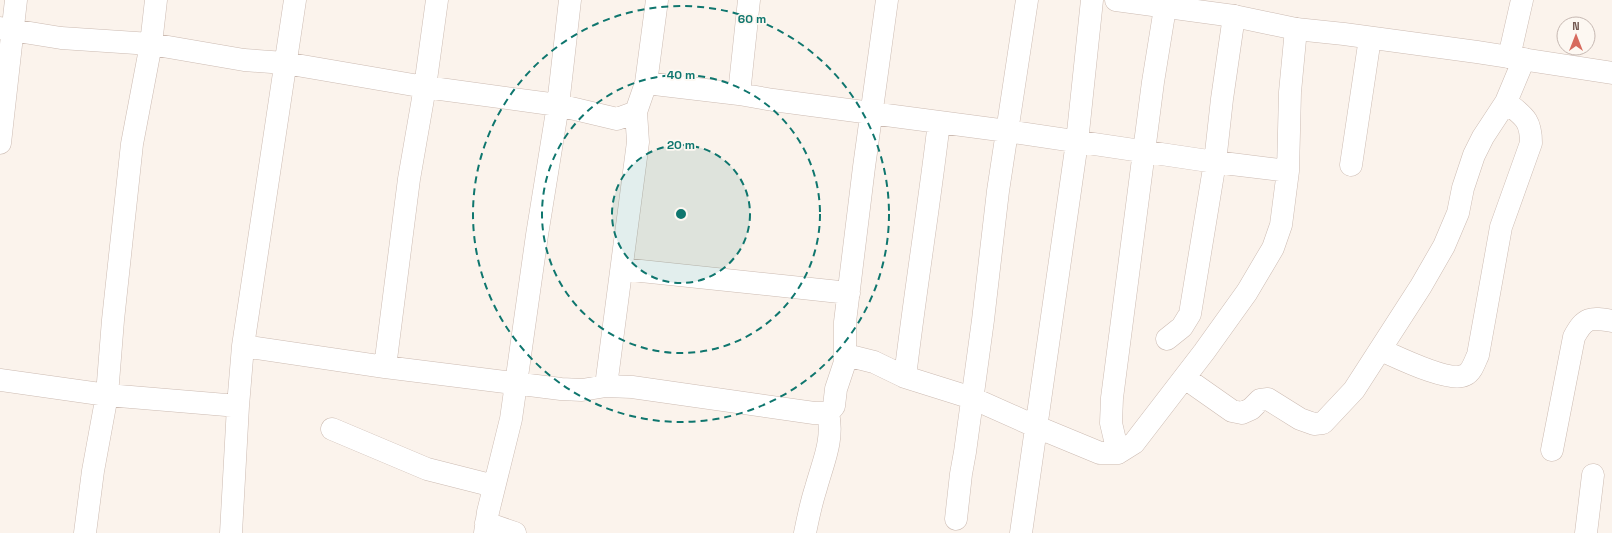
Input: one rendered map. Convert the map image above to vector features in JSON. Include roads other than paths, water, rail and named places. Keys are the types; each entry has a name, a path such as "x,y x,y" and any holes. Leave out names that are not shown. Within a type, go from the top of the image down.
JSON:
{"street":[{"path":"0,143 6,29 16,0"},
{"path":"85,533 93,471 107,394 113,320 132,144 151,44 156,0"},
{"path":"231,533 243,346 294,0"},
{"path":"385,367 408,179 425,87 436,0"},
{"path":"515,533 485,528 511,419 537,235 558,105 570,0"},
{"path":"606,386 638,142 636,112 646,83 657,0"},
{"path":"739,94 749,0"},
{"path":"243,346 385,367 516,383 575,389 606,386 632,387 814,413 828,413 834,406 836,389 845,362 845,322 887,0"},
{"path":"956,519 1007,131 1027,0"},
{"path":"1021,533 1077,142 1092,0"},
{"path":"1116,0 1165,8 1234,16 1296,29 1517,58 1612,73"},
{"path":"1185,378 1232,411 1242,413 1250,409 1260,400 1268,399 1300,420 1314,424 1323,423 1354,390 1421,286 1444,246 1458,213 1474,155 1482,137 1506,102 1517,58 1522,0"},
{"path":"1118,452 1111,423 1112,398 1144,152 1165,8"},
{"path":"1167,339 1182,327 1190,314 1215,162 1234,16"},
{"path":"6,29 60,38 151,44 244,60 285,63 425,87 558,105 617,119 636,112"},
{"path":"845,362 854,357 874,362 905,377 972,398 1100,453 1118,452 1134,443 1185,378 1247,292 1273,248 1281,225 1288,171 1290,92 1296,29"},
{"path":"1351,165 1370,38"},
{"path":"646,83 739,94 872,114 1007,131 1144,152 1288,171"},
{"path":"1381,350 1436,373 1455,377 1465,376 1471,371 1478,355 1501,227 1531,143 1531,132 1527,119 1506,102"},
{"path":"905,377 939,122"},
{"path":"622,269 849,293"},
{"path":"1552,450 1574,337 1581,324 1587,320 1600,319 1612,321"},
{"path":"0,380 107,394 238,406"},
{"path":"805,533 815,490 830,440 831,426 828,413"},
{"path":"332,430 426,469 494,486"},
{"path":"1586,533 1593,475"}]}
